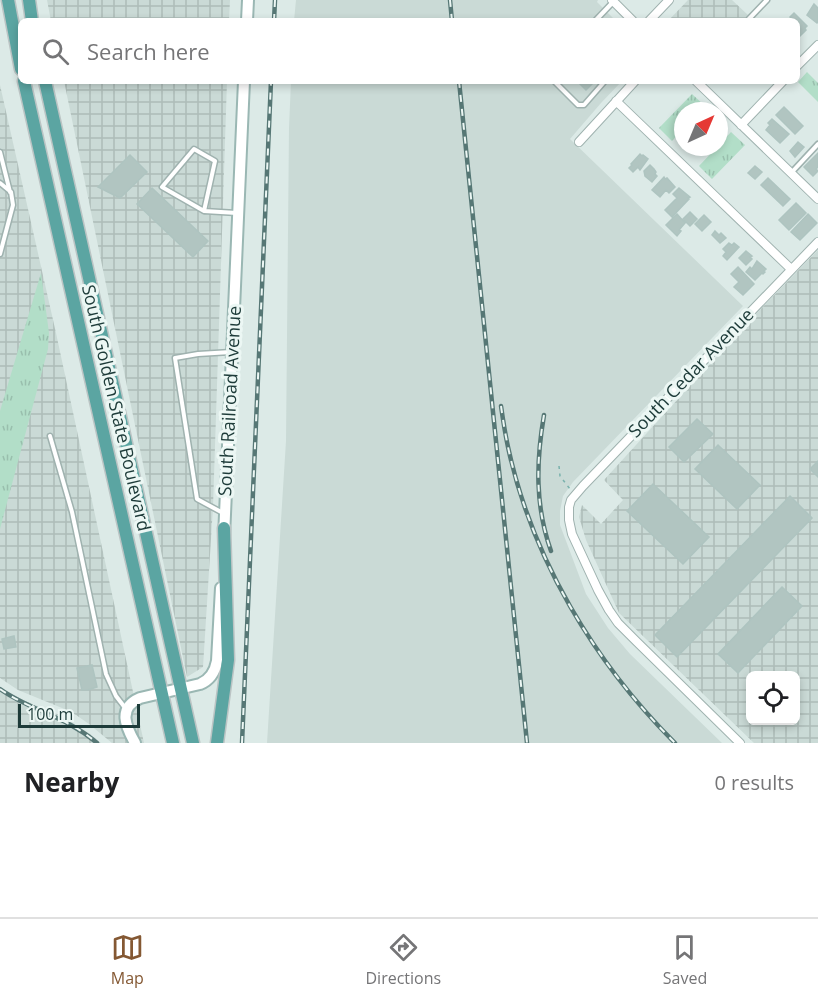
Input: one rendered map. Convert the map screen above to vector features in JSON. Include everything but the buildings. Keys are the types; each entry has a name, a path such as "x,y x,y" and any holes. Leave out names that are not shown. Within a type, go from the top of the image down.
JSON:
{"main road":[{"path":"8,0 18,53"},
{"path":"29,0 32,18"},
{"name":"South Golden State Boulevard","path":"25,84 172,691 193,743"},
{"name":"South Golden State Boulevard","path":"46,84 172,691 173,743"},
{"path":"217,743 228,660 224,528"}],"street":[{"path":"247,18 248,0"},
{"path":"652,18 669,0"},
{"path":"612,1 630,18"},
{"path":"800,63 818,45"},
{"name":"South Railroad Avenue","path":"172,691 204,682 216,668 244,84"},
{"path":"579,142 632,84"},
{"path":"699,84 818,199"},
{"path":"741,125 780,84"},
{"path":"616,101 790,269"},
{"name":"South Cedar Avenue","path":"740,743 618,623 598,590 572,534 569,507 575,495 818,242"},
{"path":"135,743 126,722 127,710 131,702 172,691"}],"lane":[{"path":"750,18 767,0"},
{"path":"598,18 612,1"},
{"path":"557,84 578,105 584,105 602,84"},
{"path":"791,173 818,144"},
{"path":"204,211 215,160 194,149 162,187 204,211 238,213"},
{"path":"0,152 13,205 0,254"},
{"path":"0,183 11,192"},
{"path":"224,514 197,499 175,358 232,351"},
{"path":"50,436 72,512 106,674 116,696 127,710"}],"path":[{"path":"559,466 560,476 575,495"}],"shaded area":[{"path":"47,0 230,0 229,18 50,18"},
{"path":"296,0 598,0 597,2 613,18 294,18"},
{"path":"688,0 732,0 748,15 745,18 671,18"},
{"path":"65,84 227,84 213,507 203,667 187,677"},
{"path":"291,84 619,84 570,139 743,306 573,482 563,496 560,525 586,594 608,628 630,654 722,743 267,743 286,441"},
{"path":"0,85 144,743 112,743 76,715 18,690 0,678"},
{"path":"818,250 818,743 754,743 619,613 586,540 579,517 582,505 601,524 623,500 604,480"},
{"path":"2,689 62,716 101,743 0,743 0,691"}],"green space":[{"path":"807,72 818,83 818,102 800,84 800,80"},
{"path":"692,94 701,102 684,102"},
{"path":"674,113 674,139 672,141 659,128"},
{"path":"731,132 745,145 712,179 699,166 708,156 728,156 728,135"},
{"path":"41,273 49,333 48,349 0,529 0,411"}],"railway":[{"path":"274,18 275,0"},
{"path":"450,0 452,18"},
{"path":"242,743 271,84"},
{"path":"459,84 527,743"},
{"path":"501,406 508,447 519,489 550,569 593,644 646,712 675,743"},
{"path":"544,415 538,467 542,517 551,551"},
{"path":"0,689 73,726 97,743"}]}
